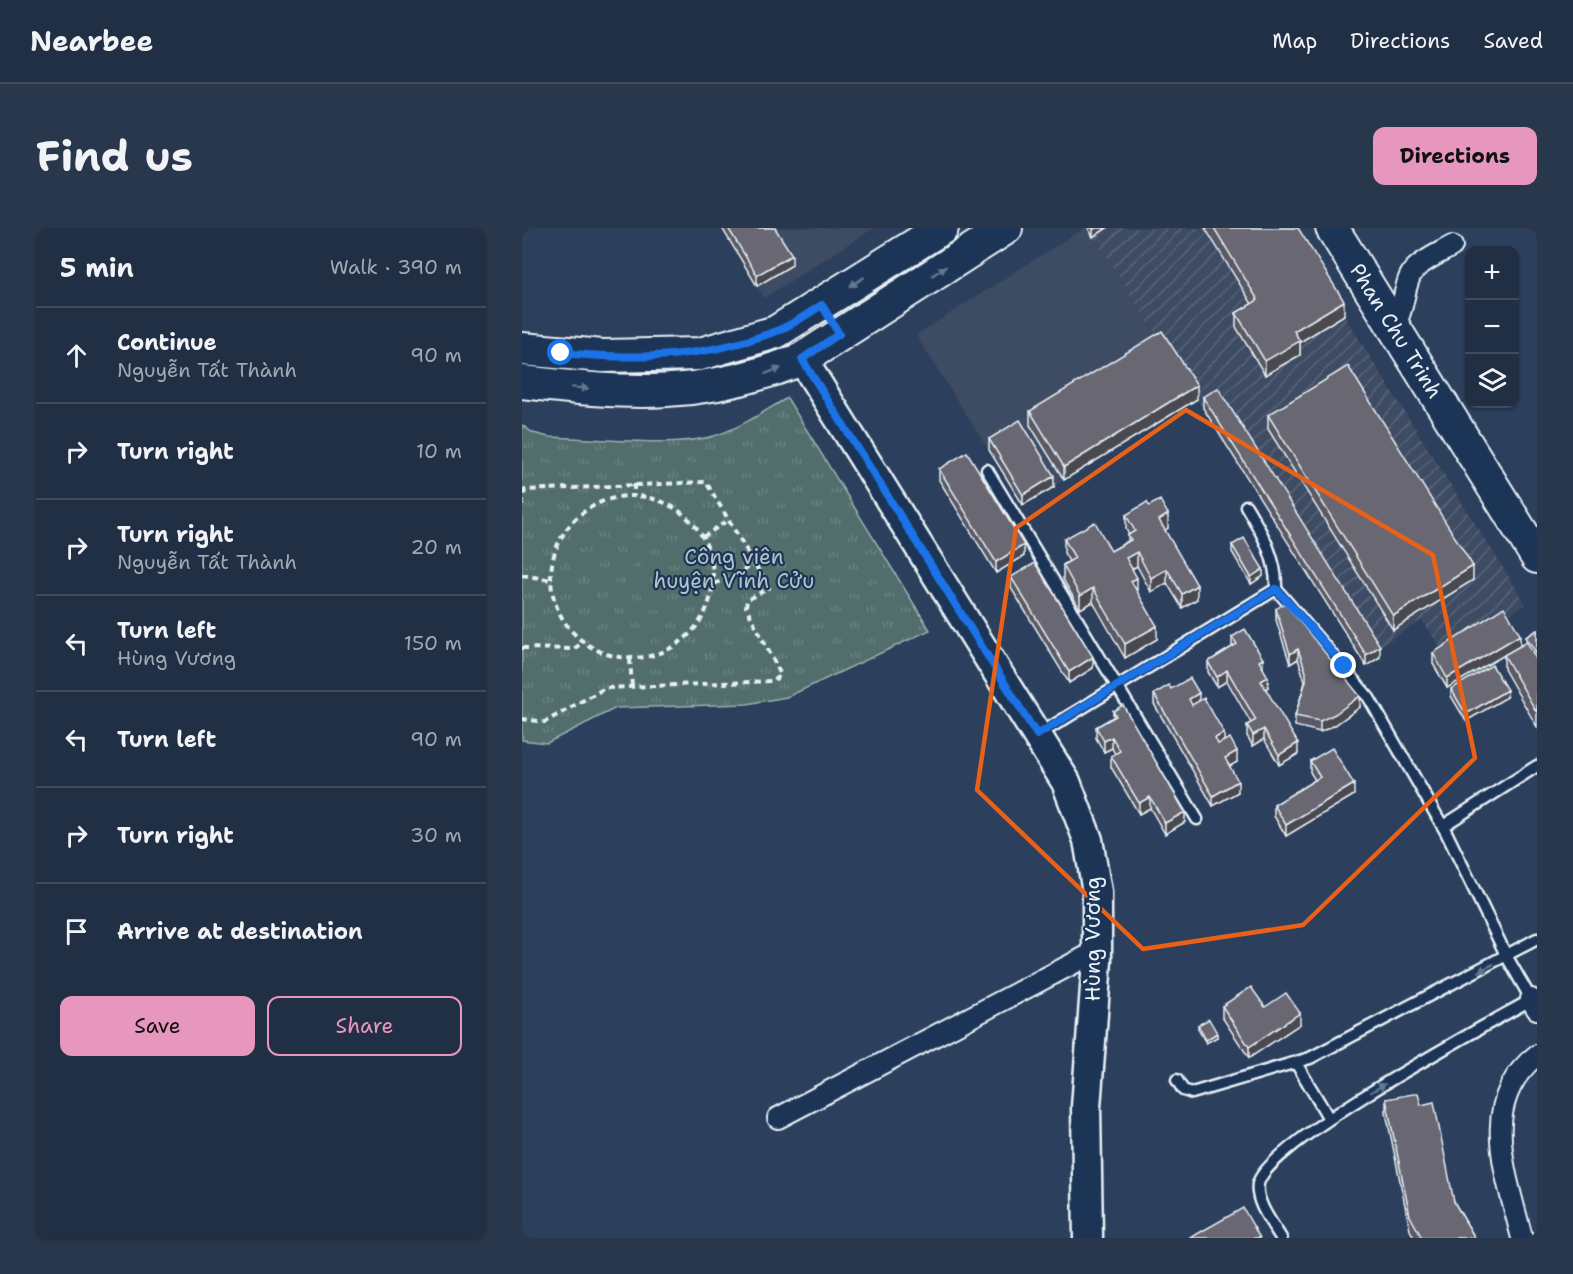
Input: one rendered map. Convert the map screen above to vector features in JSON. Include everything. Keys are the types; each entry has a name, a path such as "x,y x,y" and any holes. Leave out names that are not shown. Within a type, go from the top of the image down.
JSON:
{"main road":[{"path":"522,349 603,357 700,354 776,332 942,228"},
{"path":"522,382 629,391 675,391 738,382 802,359 1006,228"},
{"name":"Phan Chu Trinh","path":"1332,228 1537,557"},
{"path":"822,305 839,334"}],"street":[{"path":"1393,327 1401,316 1407,283 1413,270 1452,246"},
{"name":"Hùng Vương","path":"802,359 1066,782 1088,840 1097,892 1097,951 1086,1107 1088,1238"},
{"path":"778,1118 1097,951"},
{"path":"1522,1238 1502,1157 1503,1100 1517,1072 1537,1055"}],"lane":[{"path":"987,470 1197,819"},
{"path":"1246,506 1269,547 1277,575 1276,589 1369,698 1443,826 1507,957 1535,1002 1328,1118 1269,1166 1258,1183 1258,1196 1281,1238"},
{"path":"1037,735 1276,589"},
{"path":"1443,826 1537,766"},
{"path":"1177,1080 1183,1090 1192,1093 1296,1063 1321,1053 1507,957 1537,939"},
{"path":"1296,1063 1328,1118"}],"path":[{"path":"522,506 525,490 705,482 769,588 747,600 746,607 781,675 773,681 605,688 545,722 522,719"},
{"path":"634,484 634,496"},
{"path":"621,496 634,496 645,496 668,504 688,518 703,537 714,568 714,584 708,608 696,629 678,646 655,656 630,659 598,651 583,642 560,615 553,598 551,580 553,556 563,534 578,516 598,503 621,496"},
{"path":"703,537 728,520"},
{"path":"714,584 755,565"},
{"path":"522,575 551,580"},
{"path":"522,648 574,650 583,642"},
{"path":"630,659 632,687"}],"highlighted area":[{"path":"1186,410 1433,555 1475,758 1303,925 1143,949 977,790 1016,528"}],"shaded area":[{"path":"722,228 874,228 764,298"},
{"path":"1084,228 1088,228 1197,399 1023,505 916,335"},
{"path":"1088,228 1289,228 1526,604 1445,655 1422,620 1376,649 1380,657 1366,666"}],"green space":[{"name":"Công viên huyện Vĩnh Cửu","path":"787,398 930,630 787,697 747,704 616,708 547,743 522,740 522,425 533,433 549,437 655,442 697,440 733,429"}],"building":[{"path":"728,228 775,228 792,255 757,275"},
{"path":"1214,228 1298,228 1344,301 1294,331 1300,341 1265,361 1236,313 1258,300"},
{"path":"1162,331 1197,385 1064,467 1030,411"},
{"path":"1348,366 1473,566 1393,616 1268,415"},
{"path":"1218,388 1380,646 1366,655 1203,397"},
{"path":"1020,420 1054,476 1023,495 989,439"},
{"path":"967,452 1024,545 996,562 939,469"},
{"path":"1160,500 1168,514 1159,520 1197,585 1182,594 1167,569 1151,578 1137,552 1126,558 1137,578 1131,581 1157,626 1125,644 1093,588 1080,596 1063,565 1075,558 1064,539 1095,522 1111,551 1131,540 1128,535 1135,531 1126,515 1147,502 1149,506"},
{"path":"1244,538 1263,569 1251,577 1232,545"},
{"path":"1035,563 1093,657 1069,672 1011,577"},
{"path":"1285,603 1360,696 1335,714 1320,721 1295,716 1306,681 1306,672 1298,649 1290,654 1276,609"},
{"path":"1504,607 1520,635 1447,678 1433,653"},
{"path":"1245,629 1263,659 1259,661 1268,677 1261,681 1298,743 1279,755 1264,729 1253,735 1247,725 1256,720 1227,670 1217,677 1208,662 1237,644 1232,637"},
{"path":"1537,630 1537,654 1526,637"},
{"path":"1527,642 1537,661 1537,713 1504,655"},
{"path":"1492,665 1507,690 1466,714 1451,689"},
{"path":"1190,678 1199,693 1189,699 1192,705 1204,698 1224,733 1215,738 1218,744 1230,738 1237,751 1225,758 1238,781 1213,796 1154,694 1169,685 1171,689"},
{"path":"1123,705 1185,812 1165,823 1150,797 1139,803 1111,756 1120,751 1112,737 1104,741 1096,727 1116,716 1113,711"},
{"path":"1332,748 1354,784 1286,825 1274,805 1320,777 1310,761"},
{"path":"1251,987 1265,1007 1286,993 1300,1013 1249,1047 1222,1006"},
{"path":"1209,1019 1217,1033 1206,1040 1198,1025"},
{"path":"1418,1093 1421,1105 1434,1102 1454,1202 1475,1238 1422,1238 1410,1216 1386,1099"},
{"path":"1243,1208 1260,1238 1190,1238"}],"route":[{"path":"561,353 603,357 700,354 776,332 822,305 839,334 802,359 1037,735 1276,589 1344,666"}]}
